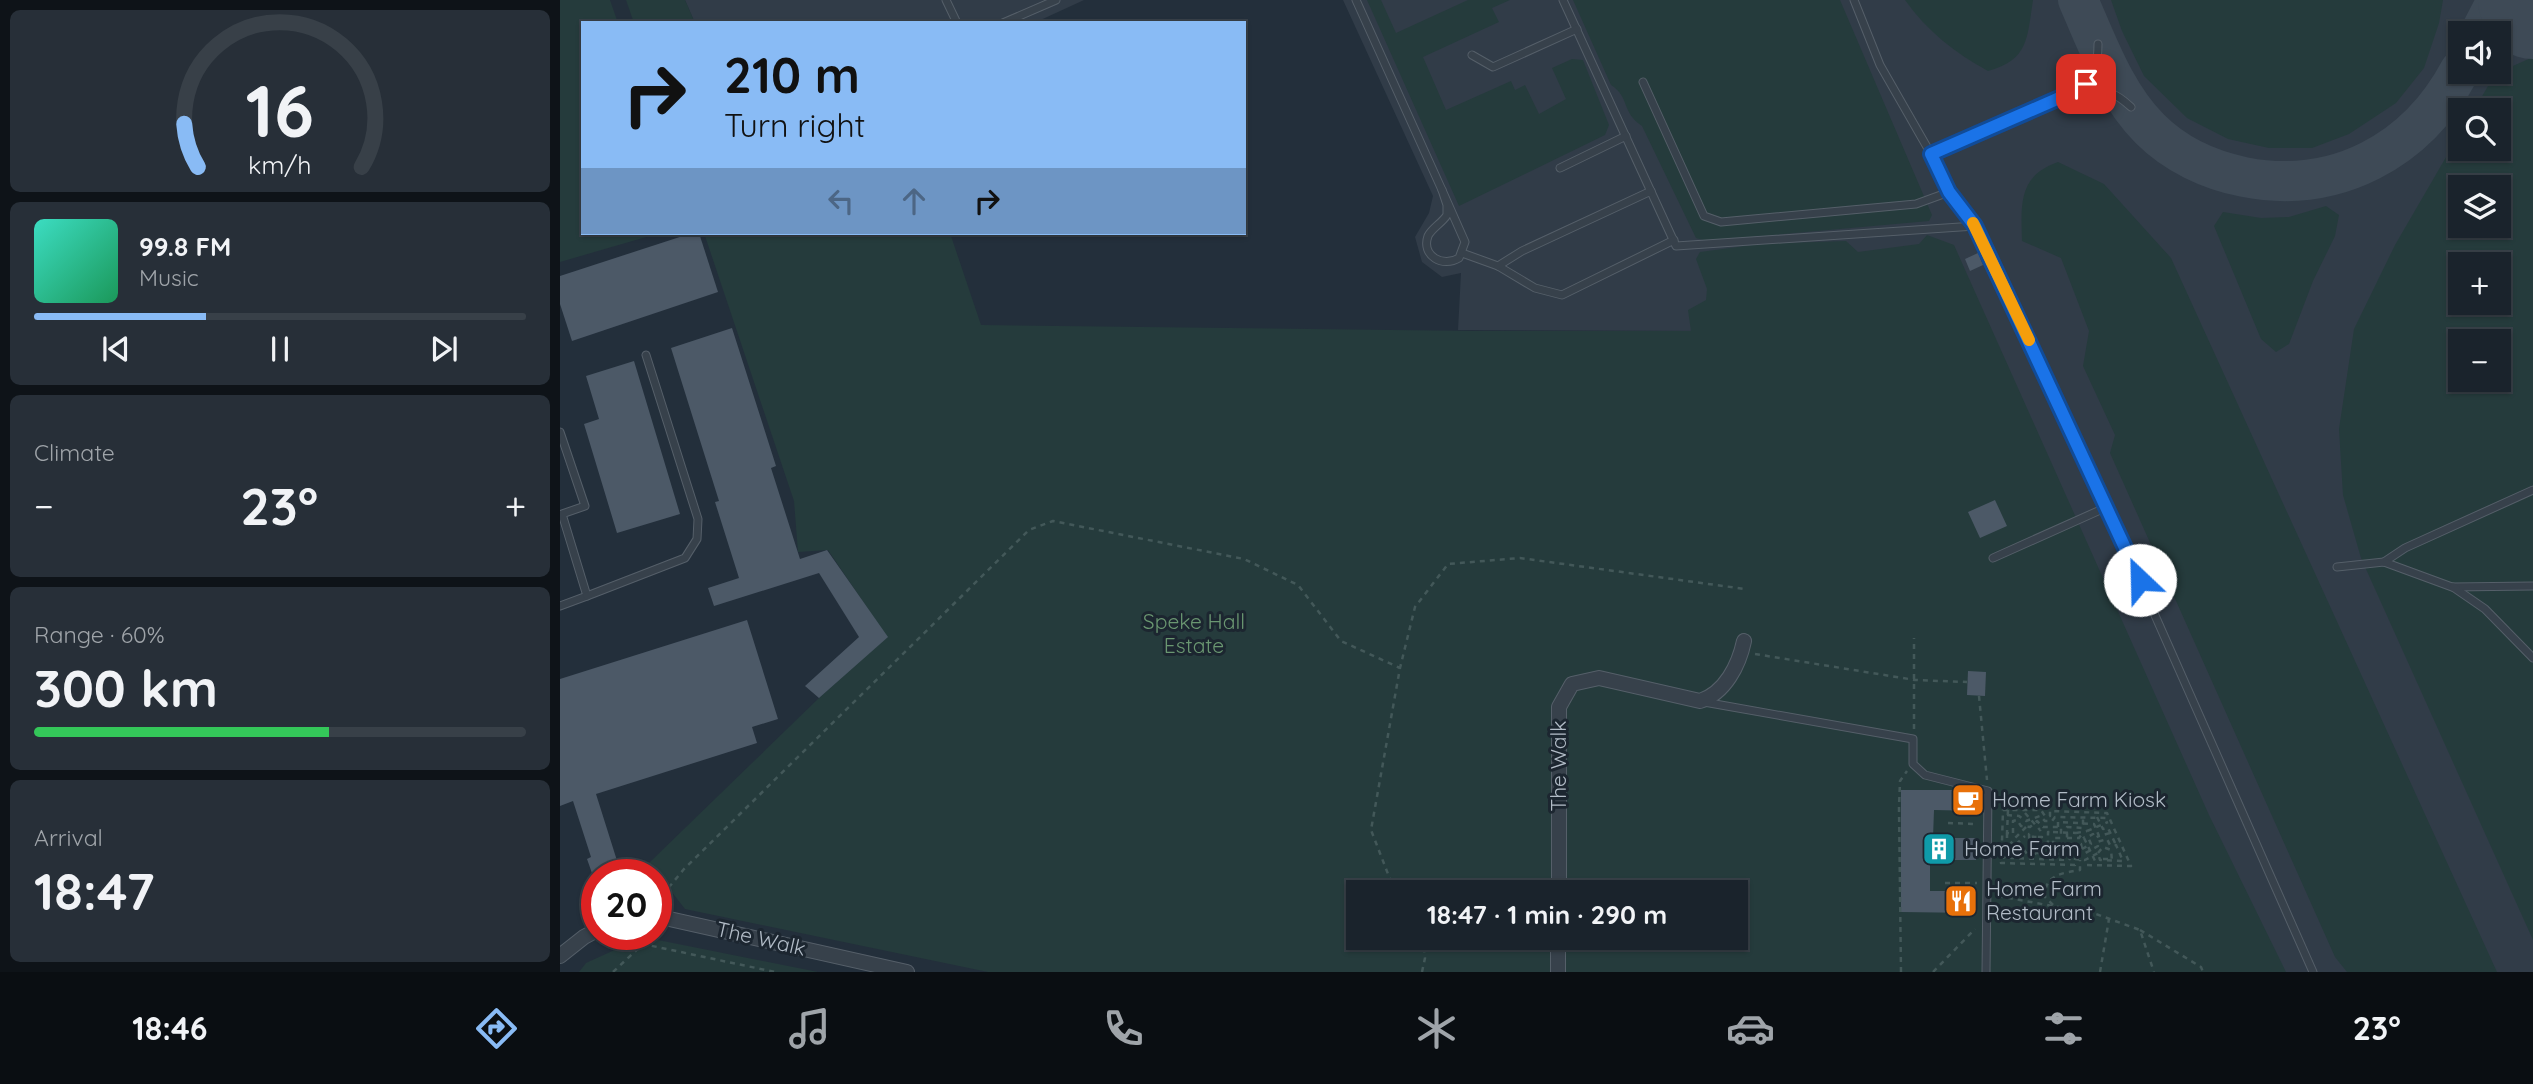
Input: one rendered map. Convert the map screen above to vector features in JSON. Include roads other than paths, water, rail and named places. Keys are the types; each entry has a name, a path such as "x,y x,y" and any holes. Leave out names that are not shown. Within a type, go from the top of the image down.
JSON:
{"street":[{"path":"1700,701 1711,698 1721,688 1742,646"},
{"name":"The Walk","path":"1559,880 1559,707 1572,684 1599,678 1700,701"},
{"name":"The Walk","path":"672,920 906,972"},
{"path":"560,956 581,939"},
{"path":"1558,950 1558,972"}],"lane":[{"path":"946,0 956,21"},
{"path":"1008,21 1056,0"},
{"path":"1356,0 1447,205 1447,215 1431,232 1427,244 1432,256 1443,262 1454,261 1462,253 1466,231 1442,190"},
{"path":"1563,0 1676,246 1975,226"},
{"path":"1854,0 1880,65 1931,154 1949,192 1975,226 2107,507 2313,972"},
{"path":"1472,55 1493,67 1577,29"},
{"path":"2080,89 2094,71 2098,44"},
{"path":"1643,82 1704,216 1721,222 1916,204 1949,192"},
{"path":"1931,154 2080,89 2095,88 2112,92 2131,107"},
{"path":"1560,168 1626,136"},
{"path":"1498,266 1522,251 1651,191"},
{"path":"1462,253 1498,266 1535,288 1562,295 1674,240"},
{"path":"560,606 685,558 697,539 698,519 646,355"},
{"path":"560,432 585,506 561,514 587,596"},
{"path":"2384,562 2405,548 2533,490"},
{"path":"1993,558 2107,507"},
{"path":"2337,567 2384,562 2452,587 2484,609 2533,658"},
{"path":"2452,587 2533,586"},
{"path":"1700,701 1913,739 1913,764 1925,775 1988,791 1986,972"}],"place":[{"name":"Home Farm Kiosk","path":"1968,800"},
{"name":"Home Farm","path":"1939,849"},
{"name":"Home Farm Restaurant","path":"1961,901"}],"park label":[{"name":"Speke Hall Estate","path":"1194,634"}]}
